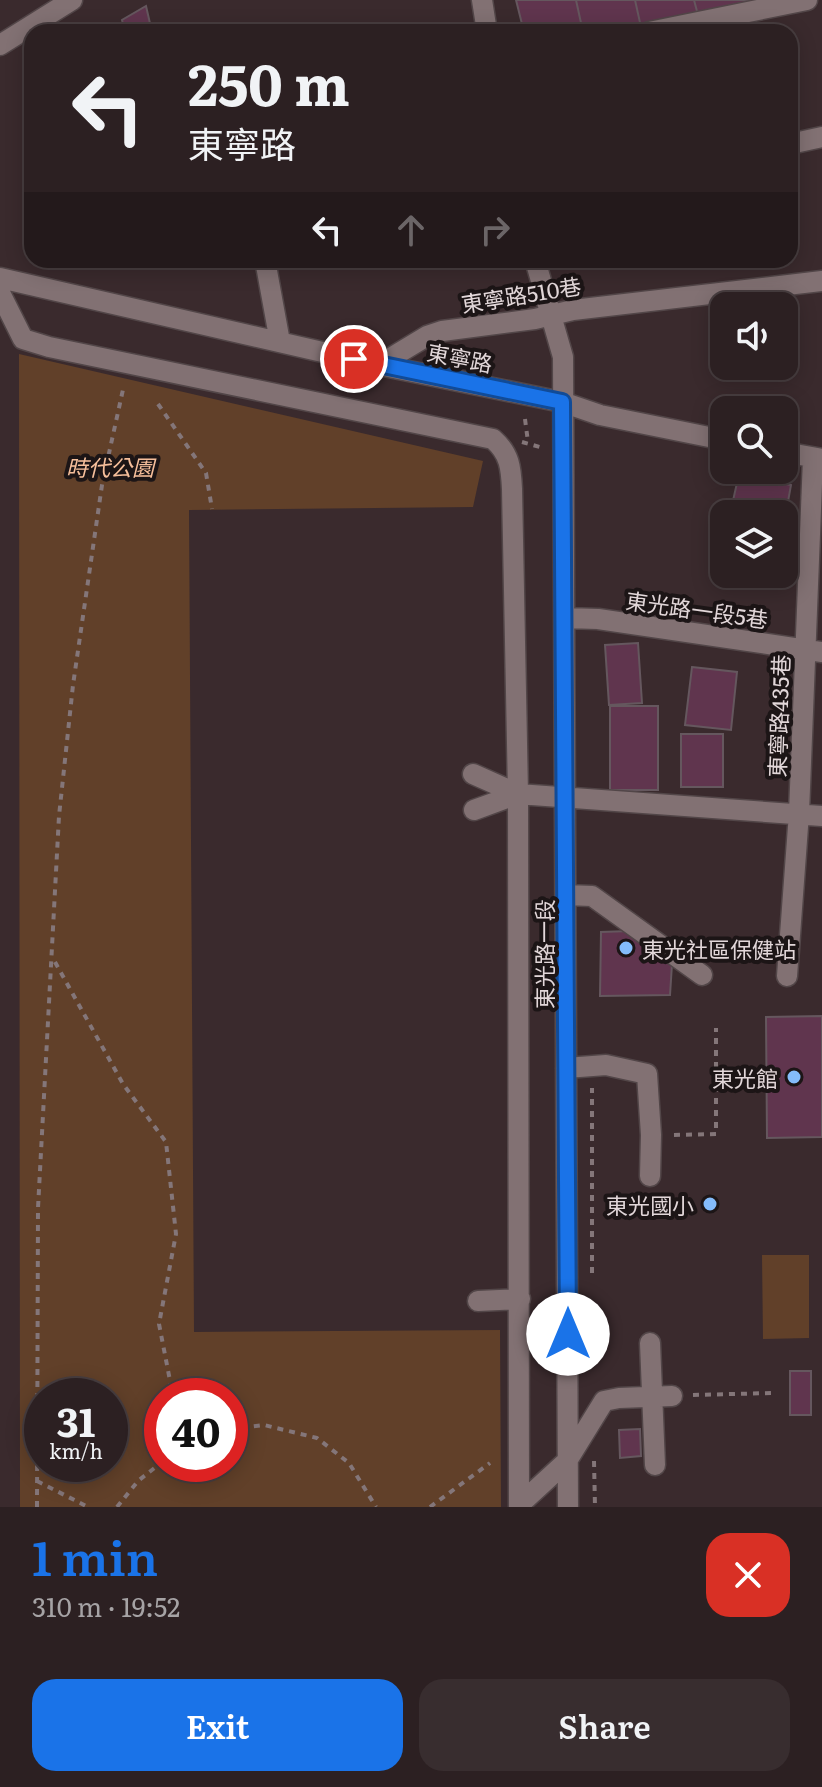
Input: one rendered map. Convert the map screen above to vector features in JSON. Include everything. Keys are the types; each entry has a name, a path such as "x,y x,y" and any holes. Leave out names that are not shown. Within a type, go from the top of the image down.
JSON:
{"street":[{"path":"34,24 72,0"},
{"path":"482,0 486,24"},
{"path":"688,24 807,0"},
{"path":"0,45 24,30"},
{"path":"798,142 822,137"},
{"path":"266,268 280,342"},
{"name":"東光路一段","path":"537,268 563,357 568,1507"},
{"name":"東寧路","path":"0,278 379,365 562,402 600,415 710,437"},
{"name":"東寧路510巷","path":"379,365 427,336 442,331 551,316 573,310 822,281"},
{"path":"0,293 23,339 49,347 493,439 506,450 511,466 512,489 518,794 519,1506"},
{"path":"798,455 818,459"},
{"name":"東寧路435巷","path":"787,976 813,650 818,459"},
{"name":"東光路一段5巷","path":"565,618 598,619 813,650"},
{"path":"473,774 518,794 822,816"},
{"path":"474,810 518,794"},
{"path":"566,895 592,896 702,975"},
{"path":"566,1068 606,1065 647,1074 650,1176"},
{"path":"478,1301 520,1299"},
{"path":"650,1343 655,1465"},
{"path":"519,1506 567,1461 604,1401 672,1396"}],"path":[{"path":"37,1378 38,1208 59,816 73,685 102,485 129,363"},
{"path":"158,404 206,473 212,509"},
{"path":"525,419 528,442 543,448"},
{"path":"53,960 123,1084 166,1142 176,1234 159,1324 170,1378"},
{"path":"651,1135 716,1134 716,1028"},
{"path":"592,1088 592,1276"},
{"path":"672,1396 774,1393"},
{"path":"248,1427 264,1425 317,1438 349,1463 376,1507"},
{"path":"594,1460 595,1507"},
{"path":"430,1507 490,1463"},
{"path":"117,1507 144,1476"},
{"path":"37,1482 37,1507"},
{"path":"39,1482 88,1507"}],"green space":[{"name":"時代公園","path":"19,354 483,461 473,507 189,510 194,1332 500,1330 501,1507 20,1507"},
{"path":"762,1255 809,1255 809,1338 763,1339"}],"building":[{"path":"516,0 576,0 581,24 522,24"},
{"path":"576,0 635,0 640,24 581,24"},
{"path":"635,0 694,0 698,15 640,24"},
{"path":"694,0 763,0 698,15"},
{"path":"146,6 150,24 123,24 122,20"},
{"path":"737,484 791,485 788,500 733,500"},
{"path":"638,643 642,703 609,705 605,645"},
{"path":"692,667 737,672 731,730 685,725"},
{"path":"610,706 658,706 658,790 610,790"},
{"path":"681,734 723,734 723,787 681,787"},
{"name":"東光社區保健站","path":"630,931 672,964 670,995 600,996 601,932"},
{"name":"東光館","path":"822,1016 822,1137 767,1138 766,1017"},
{"path":"790,1371 811,1371 811,1415 790,1415"},
{"path":"640,1429 641,1456 620,1458 619,1430"}],"place":[{"name":"東光社區保健站","path":"626,948"},
{"name":"東光館","path":"794,1077"},
{"name":"東光國小","path":"710,1204"}],"route":[{"path":"354,359 562,402 568,1334"}]}
